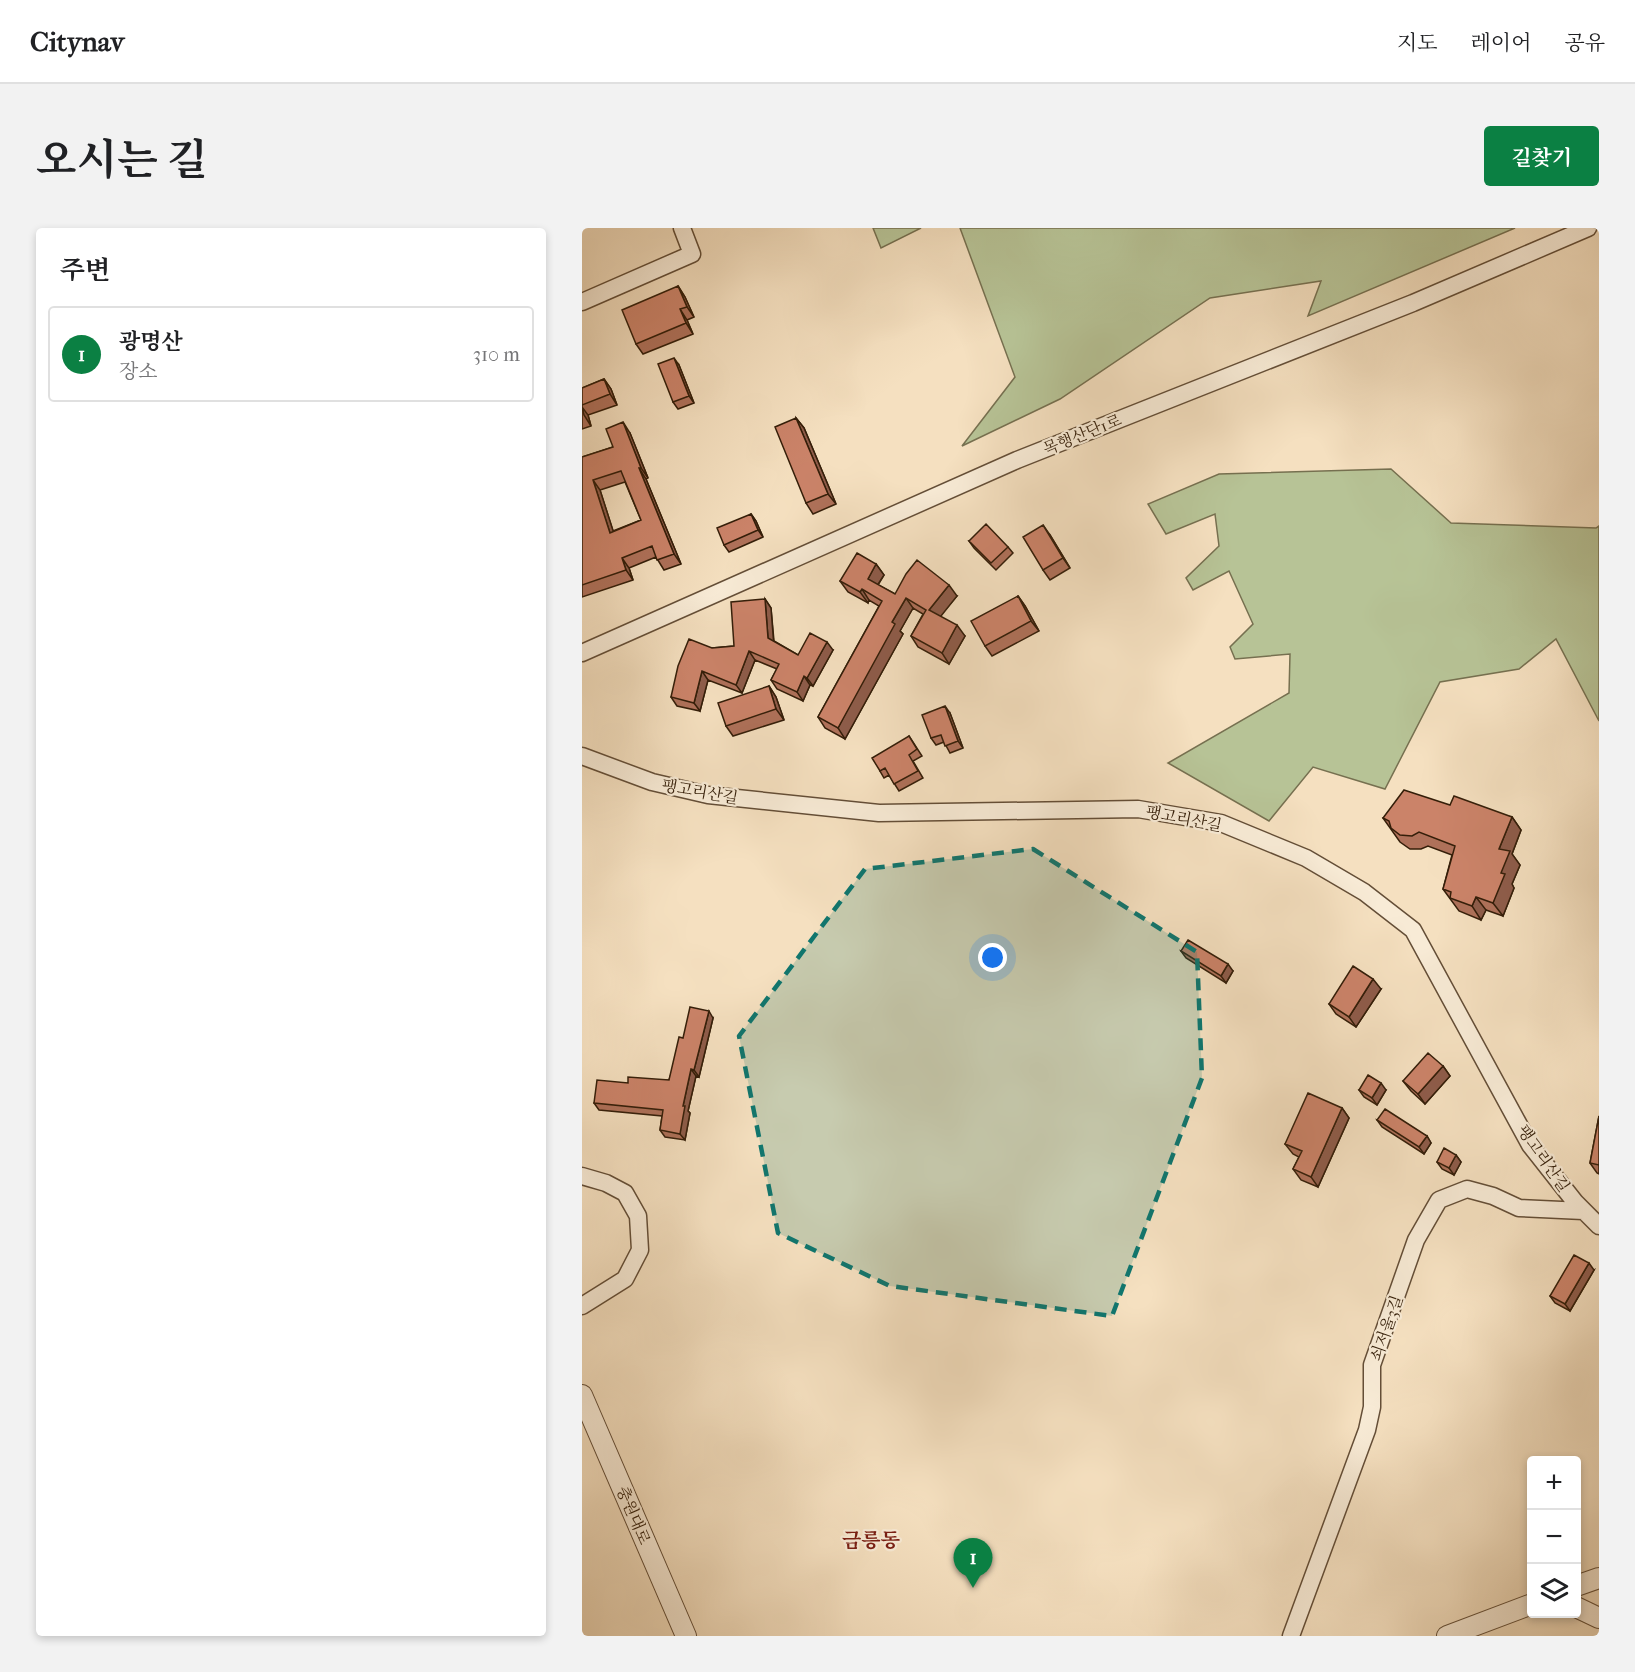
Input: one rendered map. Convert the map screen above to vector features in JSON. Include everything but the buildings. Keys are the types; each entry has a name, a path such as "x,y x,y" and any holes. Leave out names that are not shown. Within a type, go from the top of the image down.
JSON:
{"street":[{"path":"582,302 692,254 682,228"},
{"name":"목행산단1로","path":"582,653 1017,460 1413,303 1588,228"},
{"name":"팽고리산길","path":"582,756 652,782 708,795 879,813 1138,809 1221,823 1306,858 1364,892 1413,930 1530,1145 1583,1211 1599,1226"},
{"path":"582,1176 606,1183 625,1193 638,1216 640,1250 625,1279 582,1306"},
{"name":"쇠저울3길","path":"1291,1636 1367,1430 1372,1407 1372,1365 1416,1240 1439,1200 1467,1189 1493,1196 1519,1208 1583,1211"},
{"name":"충원대로","path":"582,1395 686,1636"},
{"path":"1581,1584 1599,1578"},
{"path":"1447,1636 1527,1606"},
{"path":"1581,1609 1599,1618"}],"highlighted area":[{"path":"1033,849 1197,952 1202,1078 1112,1316 890,1286 778,1233 739,1036 865,869"}],"green space":[{"path":"873,228 921,228 881,248"},
{"path":"960,228 1515,228 1308,316 1321,281 1210,298 1060,399 962,446 1015,377"},
{"path":"1391,469 1451,523 1596,528 1599,526 1599,721 1556,639 1519,669 1440,682 1385,789 1313,767 1269,821 1168,763 1289,693 1290,654 1235,659 1230,647 1253,624 1229,571 1193,590 1186,578 1219,546 1215,514 1166,534 1148,504 1219,474"}],"place":[{"name":"광명산","path":"973,1588"}],"district":[{"name":"금릉동","path":"871,1540"}]}
